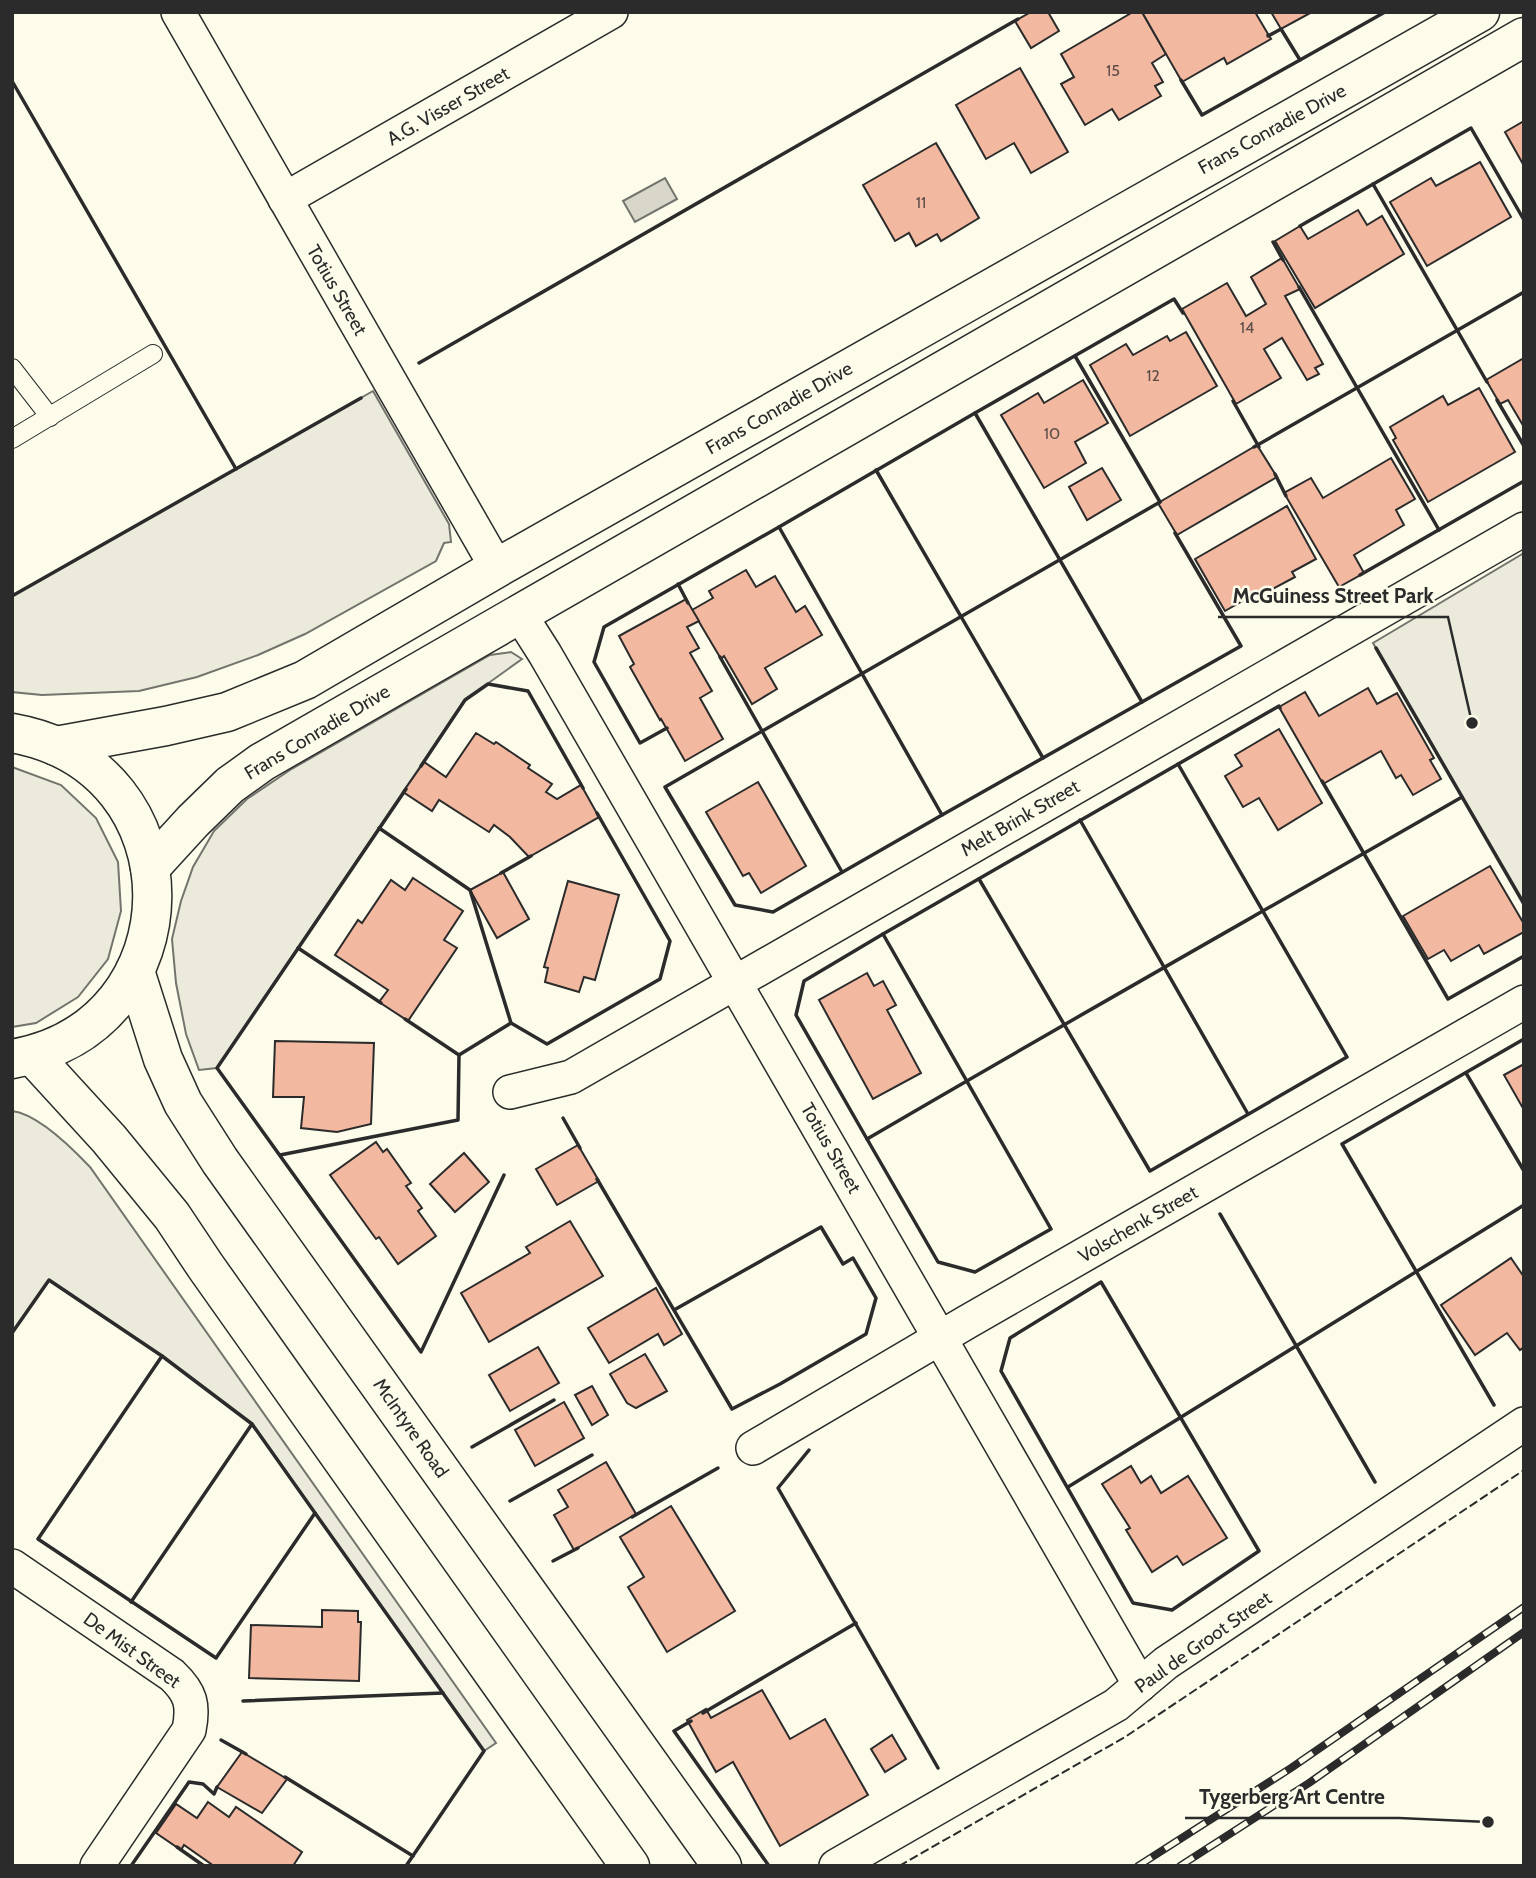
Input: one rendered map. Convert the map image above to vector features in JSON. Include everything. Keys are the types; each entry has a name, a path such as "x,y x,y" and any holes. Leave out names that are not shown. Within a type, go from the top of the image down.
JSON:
{"main road":[{"name":"Frans Conradie Drive","path":"56,746 227,712 305,680 497,568 1480,12"},
{"name":"Frans Conradie Drive","path":"150,868 230,785 262,762 1524,37"},
{"path":"12,733 68,752 90,766 119,795 139,830 148,854 153,893 151,919 141,957 114,1002 74,1037 22,1057 84,1110 172,1216 630,1866"},
{"name":"McIntyre Road","path":"135,971 163,1059 183,1103 220,1161 722,1866"}],"street":[{"name":"Totius Street","path":"178,12 497,568"},
{"name":"A.G. Visser Street","path":"285,199 611,12"},
{"name":"Melt Brink Street","path":"510,1091 571,1077 1524,529"},
{"name":"Totius Street","path":"519,613 736,982 1140,1685"},
{"name":"Volschenk Street","path":"752,1448 1524,1002"},
{"name":"Paul de Groot Street","path":"836,1866 1116,1705 1166,1663 1524,1424"},
{"name":"De Mist Street","path":"12,1566 172,1675 183,1686 190,1699 192,1715 189,1730 97,1866"}],"lane":[{"path":"12,439 153,354"},
{"path":"12,368 50,417"}],"shaded area":[{"path":"665,178 677,199 635,222 623,201"},
{"path":"373,391 449,524 451,542 444,543 436,561 305,634 258,655 197,677 139,691 42,695 12,692 12,596"},
{"path":"1524,553 1524,904 1373,643"},
{"path":"511,652 522,659 465,700 217,1068 199,1070 186,1034 176,983 172,939 193,867 214,831 247,799 290,770 490,655"},
{"path":"12,767 61,785 96,818 118,862 121,911 108,959 78,997 36,1023 12,1027"},
{"path":"12,1111 22,1113 43,1125 90,1167 496,1743 484,1751 252,1424 162,1356 49,1280 12,1333"}],"building":[{"path":"1031,12 1048,12 1059,31 1031,48 1015,21"},
{"path":"1133,12 1142,12 1166,54 1152,63 1163,82 1155,86 1161,96 1119,120 1112,109 1085,125 1061,84 1074,77 1061,54"},
{"path":"1142,12 1255,12 1271,39 1227,64 1224,58 1182,82"},
{"path":"1271,12 1312,12 1281,29"},
{"path":"1020,68 1068,152 1031,173 1014,143 986,159 956,105"},
{"path":"1524,121 1524,166 1505,132"},
{"path":"936,143 979,218 941,241 937,234 916,246 909,233 895,241 863,185"},
{"path":"1480,162 1511,217 1427,266 1390,202 1431,178 1436,186"},
{"path":"1358,210 1367,225 1382,216 1404,254 1315,308 1275,241 1300,226 1308,239"},
{"path":"1282,258 1300,289 1285,296 1323,364 1315,368 1319,374 1307,380 1282,338 1264,349 1281,378 1236,404 1182,309 1227,283 1246,316 1266,304 1251,277"},
{"path":"1186,332 1217,386 1130,436 1090,365 1126,344 1133,355 1167,336 1170,341"},
{"path":"1524,358 1524,427 1508,400 1500,404 1486,380"},
{"path":"1083,380 1108,423 1075,442 1086,463 1044,488 1001,415 1038,393 1044,403"},
{"path":"1479,388 1515,452 1428,502 1393,440 1396,438 1390,427 1443,396 1448,405"},
{"path":"1257,445 1277,477 1177,535 1158,503"},
{"path":"1391,458 1415,499 1396,510 1404,525 1354,555 1364,573 1339,587 1284,493 1311,478 1323,498"},
{"path":"1102,468 1121,500 1087,520 1069,487"},
{"path":"1287,506 1316,559 1292,572 1295,577 1269,591 1267,587 1225,611 1195,559"},
{"path":"746,570 756,587 775,576 796,612 805,606 822,635 765,668 777,689 752,704 724,656 721,659 692,610 713,598 709,591"},
{"path":"686,599 699,621 687,627 699,648 690,653 712,691 700,698 723,739 685,761 630,667 634,664 619,636"},
{"path":"1368,688 1377,704 1397,693 1434,758 1430,760 1441,779 1413,795 1401,775 1396,778 1381,751 1323,784 1279,707 1305,692 1319,716"},
{"path":"1279,729 1322,803 1278,830 1259,798 1243,807 1225,776 1242,766 1235,755"},
{"path":"476,733 494,744 496,742 530,765 528,768 552,784 546,792 557,799 581,785 599,817 529,857 494,825 489,832 439,800 432,811 403,792 424,762 446,777"},
{"path":"758,782 806,866 761,893 749,873 743,876 706,812"},
{"path":"1490,866 1524,924 1524,932 1484,954 1479,945 1451,961 1444,950 1428,959 1403,916"},
{"path":"503,872 529,919 497,938 470,890"},
{"path":"413,878 463,911 444,940 457,948 408,1021 379,1002 388,990 335,955 358,920 362,923 391,880 405,890"},
{"path":"568,881 619,895 595,980 584,977 579,992 545,982 548,968 544,967"},
{"path":"867,973 874,986 883,981 896,1005 887,1010 921,1073 873,1099 819,1000"},
{"path":"275,1041 374,1043 371,1124 337,1132 301,1128 304,1097 273,1097"},
{"path":"1524,1064 1524,1110 1504,1075"},
{"path":"376,1142 383,1152 387,1149 411,1183 406,1186 422,1208 418,1211 436,1236 398,1264 379,1237 376,1239 330,1175"},
{"path":"578,1145 599,1181 557,1205 536,1169"},
{"path":"464,1153 489,1182 455,1212 430,1184"},
{"path":"570,1221 603,1276 489,1342 461,1293 530,1253 526,1247"},
{"path":"1511,1258 1524,1277 1524,1347 1520,1350 1507,1333 1475,1355 1441,1305"},
{"path":"656,1288 682,1334 664,1345 658,1334 609,1363 588,1328"},
{"path":"538,1347 559,1383 510,1411 489,1375"},
{"path":"645,1354 667,1391 636,1408 627,1403 610,1374"},
{"path":"592,1386 608,1415 592,1425 575,1395"},
{"path":"564,1402 584,1438 535,1466 515,1430"},
{"path":"606,1462 636,1514 574,1550 554,1515 568,1507 558,1490"},
{"path":"1131,1466 1141,1483 1151,1476 1161,1493 1188,1476 1227,1538 1183,1565 1177,1556 1152,1572 1126,1530 1130,1528 1102,1484"},
{"path":"671,1506 735,1611 667,1652 628,1587 644,1577 620,1537"},
{"path":"322,1610 358,1611 358,1622 361,1622 359,1681 249,1678 251,1625 322,1627"},
{"path":"762,1690 790,1739 825,1719 868,1795 780,1846 733,1762 716,1772 687,1720 706,1709 711,1718"},
{"path":"892,1735 906,1759 885,1772 871,1749"},
{"path":"242,1752 287,1779 262,1813 217,1787"},
{"path":"208,1802 229,1817 236,1807 302,1852 293,1866 214,1866 184,1845 181,1850 156,1833 176,1804 197,1818"}],"railway":[{"path":"1138,1866 1291,1768 1524,1607"},
{"path":"1180,1866 1309,1783 1524,1632"}],"fence":[{"path":"899,1866 1125,1737 1524,1470"}],"wall":[{"path":"1268,35 1281,29 1300,60 1385,12"},
{"path":"419,363 1018,19"},
{"path":"1181,80 1202,115 1300,60"},
{"path":"12,81 236,469"},
{"path":"1300,226 1471,128 1524,220"},
{"path":"1373,184 1487,382"},
{"path":"1273,242 1283,260"},
{"path":"1299,287 1439,530"},
{"path":"1254,447 1524,292"},
{"path":"1142,702 975,413 1174,299 1183,313"},
{"path":"1075,356 1160,502"},
{"path":"12,596 361,398"},
{"path":"1497,400 1524,446"},
{"path":"1233,401 1259,447"},
{"path":"975,413 779,527 942,815 1241,646 1175,533"},
{"path":"876,470 1043,758"},
{"path":"1275,474 1286,496"},
{"path":"1360,575 1524,481"},
{"path":"942,815 773,912 735,905 665,787 1160,502"},
{"path":"667,728 640,743 594,662 604,627 779,527"},
{"path":"678,584 688,603"},
{"path":"1376,648 1524,904"},
{"path":"720,657 842,872"},
{"path":"421,766 465,700 488,684 528,691 583,788"},
{"path":"1280,708 1279,706 883,934 1051,1229 975,1272 938,1262 867,1139 941,1096 1016,1053 1090,1010 1462,797"},
{"path":"979,879 1150,1171 1347,1057 1178,764"},
{"path":"1322,781 1448,999 1524,956"},
{"path":"406,789 217,1068 421,1352 504,1175"},
{"path":"379,828 470,890 511,1023 547,1044 660,979 670,941 597,813"},
{"path":"1080,820 1248,1114"},
{"path":"501,873 531,856"},
{"path":"867,1139 796,1015 804,981 883,934"},
{"path":"298,948 381,1003"},
{"path":"280,1155 458,1120 459,1055 405,1019"},
{"path":"459,1055 511,1023"},
{"path":"1494,1405 1342,1144 1524,1039"},
{"path":"1466,1073 1524,1171"},
{"path":"563,1118 580,1148"},
{"path":"597,1179 732,1409 866,1334 876,1298 853,1258 843,1264 821,1227 674,1310"},
{"path":"1068,1487 1524,1205"},
{"path":"1220,1214 1375,1482"},
{"path":"12,1333 49,1280 162,1356 38,1539 216,1658 315,1513 484,1751 406,1866"},
{"path":"1101,1282 1259,1551 1172,1610 1133,1603 1001,1371 1010,1338 1101,1282"},
{"path":"162,1356 252,1424 315,1513"},
{"path":"472,1447 554,1400"},
{"path":"131,1602 252,1424"},
{"path":"809,1450 778,1488 938,1768"},
{"path":"510,1501 592,1455"},
{"path":"632,1517 718,1468"},
{"path":"553,1561 578,1548"},
{"path":"703,1713 856,1623"},
{"path":"243,1701 443,1693"},
{"path":"691,1721 674,1731 769,1866"},
{"path":"221,1740 246,1754"},
{"path":"285,1777 413,1856"},
{"path":"131,1866 189,1782 203,1784 214,1794 217,1787"},
{"path":"177,1847 204,1866"}],"place":[{"name":"McGuiness Street Park","path":"1472,723"},
{"name":"Tygerberg Art Centre","path":"1488,1822"}]}
